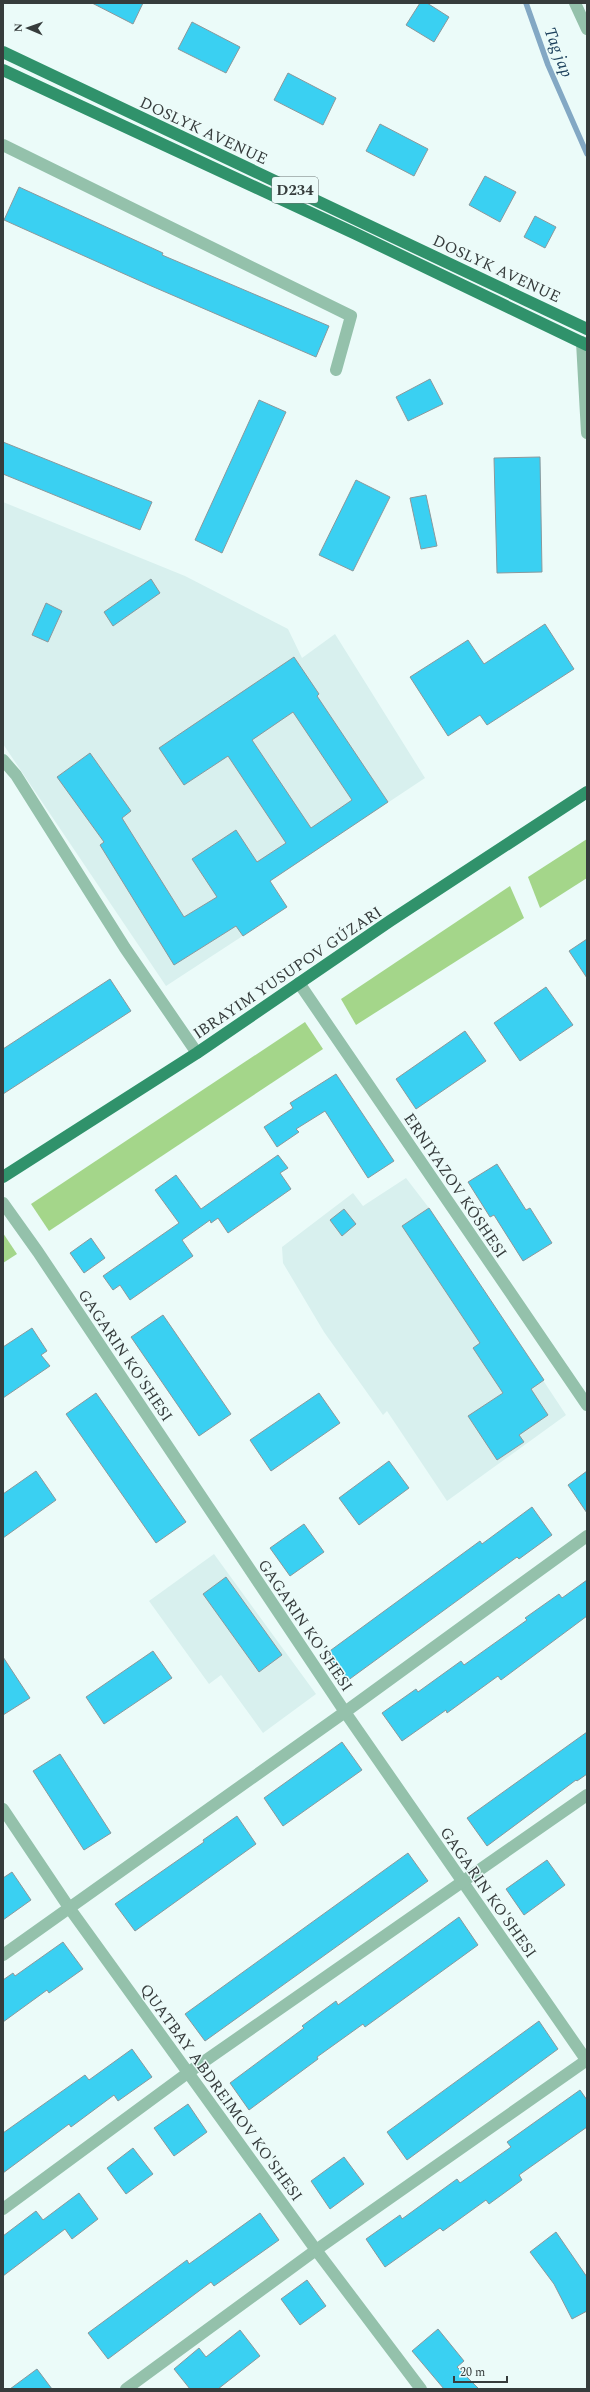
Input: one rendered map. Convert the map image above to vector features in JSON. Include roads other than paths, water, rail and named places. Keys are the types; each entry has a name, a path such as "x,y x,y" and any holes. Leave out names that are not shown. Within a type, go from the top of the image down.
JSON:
{"main road":[{"name":"DOSLYK AVENUE","path":"3,52 587,329"},
{"name":"DOSLYK AVENUE","path":"3,70 585,344"},
{"path":"3,1177 197,1053 299,983 587,792"}],"street":[{"path":"575,3 587,29"},
{"path":"3,145 351,316 336,370"},
{"path":"585,344 587,433"},
{"path":"3,760 16,775 125,948 197,1053"},
{"name":"ERNIYAZOV KÓSHESI","path":"299,983 587,1405"},
{"name":"GAGARIN KO'SHESI","path":"3,1204 38,1252 345,1712 461,1882 587,2061"},
{"path":"3,1955 70,1909 345,1712 587,1536"},
{"path":"3,2209 189,2072 587,1795"},
{"name":"QUATBAY ABDREIMOV KO'SHESI","path":"3,1809 70,1909 316,2250 420,2389"},
{"path":"126,2389 316,2250 587,2061"}],"waterway":[{"name":"Tag jap","path":"526,3 548,65 587,154"}]}
